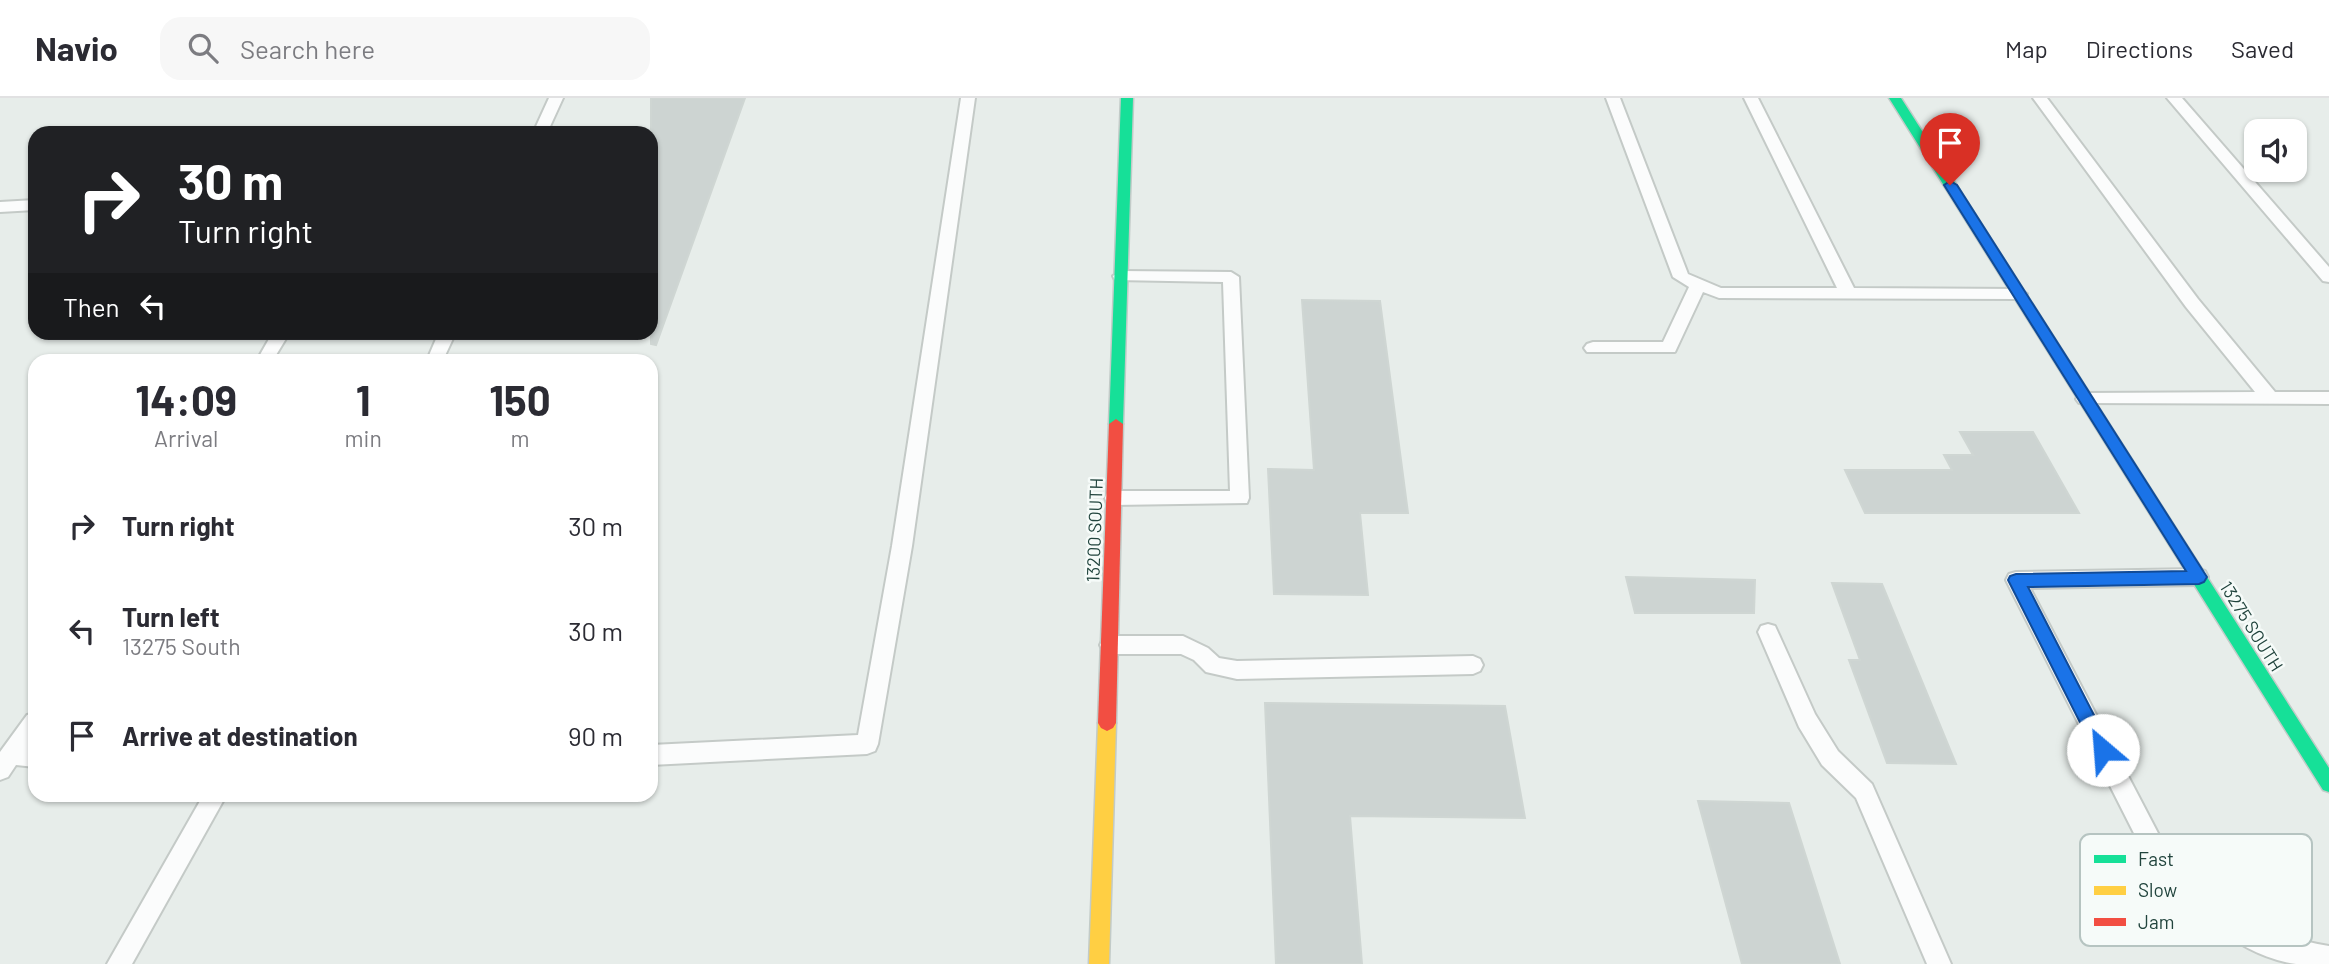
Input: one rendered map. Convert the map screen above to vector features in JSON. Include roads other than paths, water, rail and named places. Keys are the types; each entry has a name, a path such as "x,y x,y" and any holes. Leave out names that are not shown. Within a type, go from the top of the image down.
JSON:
{"street":[{"name":"13200 SOUTH","path":"1099,964 1127,98"},
{"name":"13275 SOUTH","path":"1895,98 2329,784"}],"lane":[{"path":"543,126 556,98"},
{"path":"658,755 867,744 901,546 968,98"},
{"path":"1613,98 1681,277 1719,293 2019,294"},
{"path":"1751,98 1848,293"},
{"path":"2040,98 2192,303 2270,398"},
{"path":"2174,98 2329,277"},
{"path":"0,207 28,205"},
{"path":"1114,498 1240,498 1231,277 1121,276"},
{"path":"1593,348 1669,348 1698,285"},
{"path":"2085,399 2329,398"},
{"path":"2146,834 2016,580 2199,577"},
{"path":"1768,632 1807,720 1830,758 1864,791 1939,964"},
{"path":"1110,645 1183,645 1200,654 1213,666 1237,670 1473,665"},
{"path":"6,763 28,732"},
{"path":"6,763 28,758"},
{"path":"119,964 211,802"},
{"path":"2284,946 2329,958"}]}
